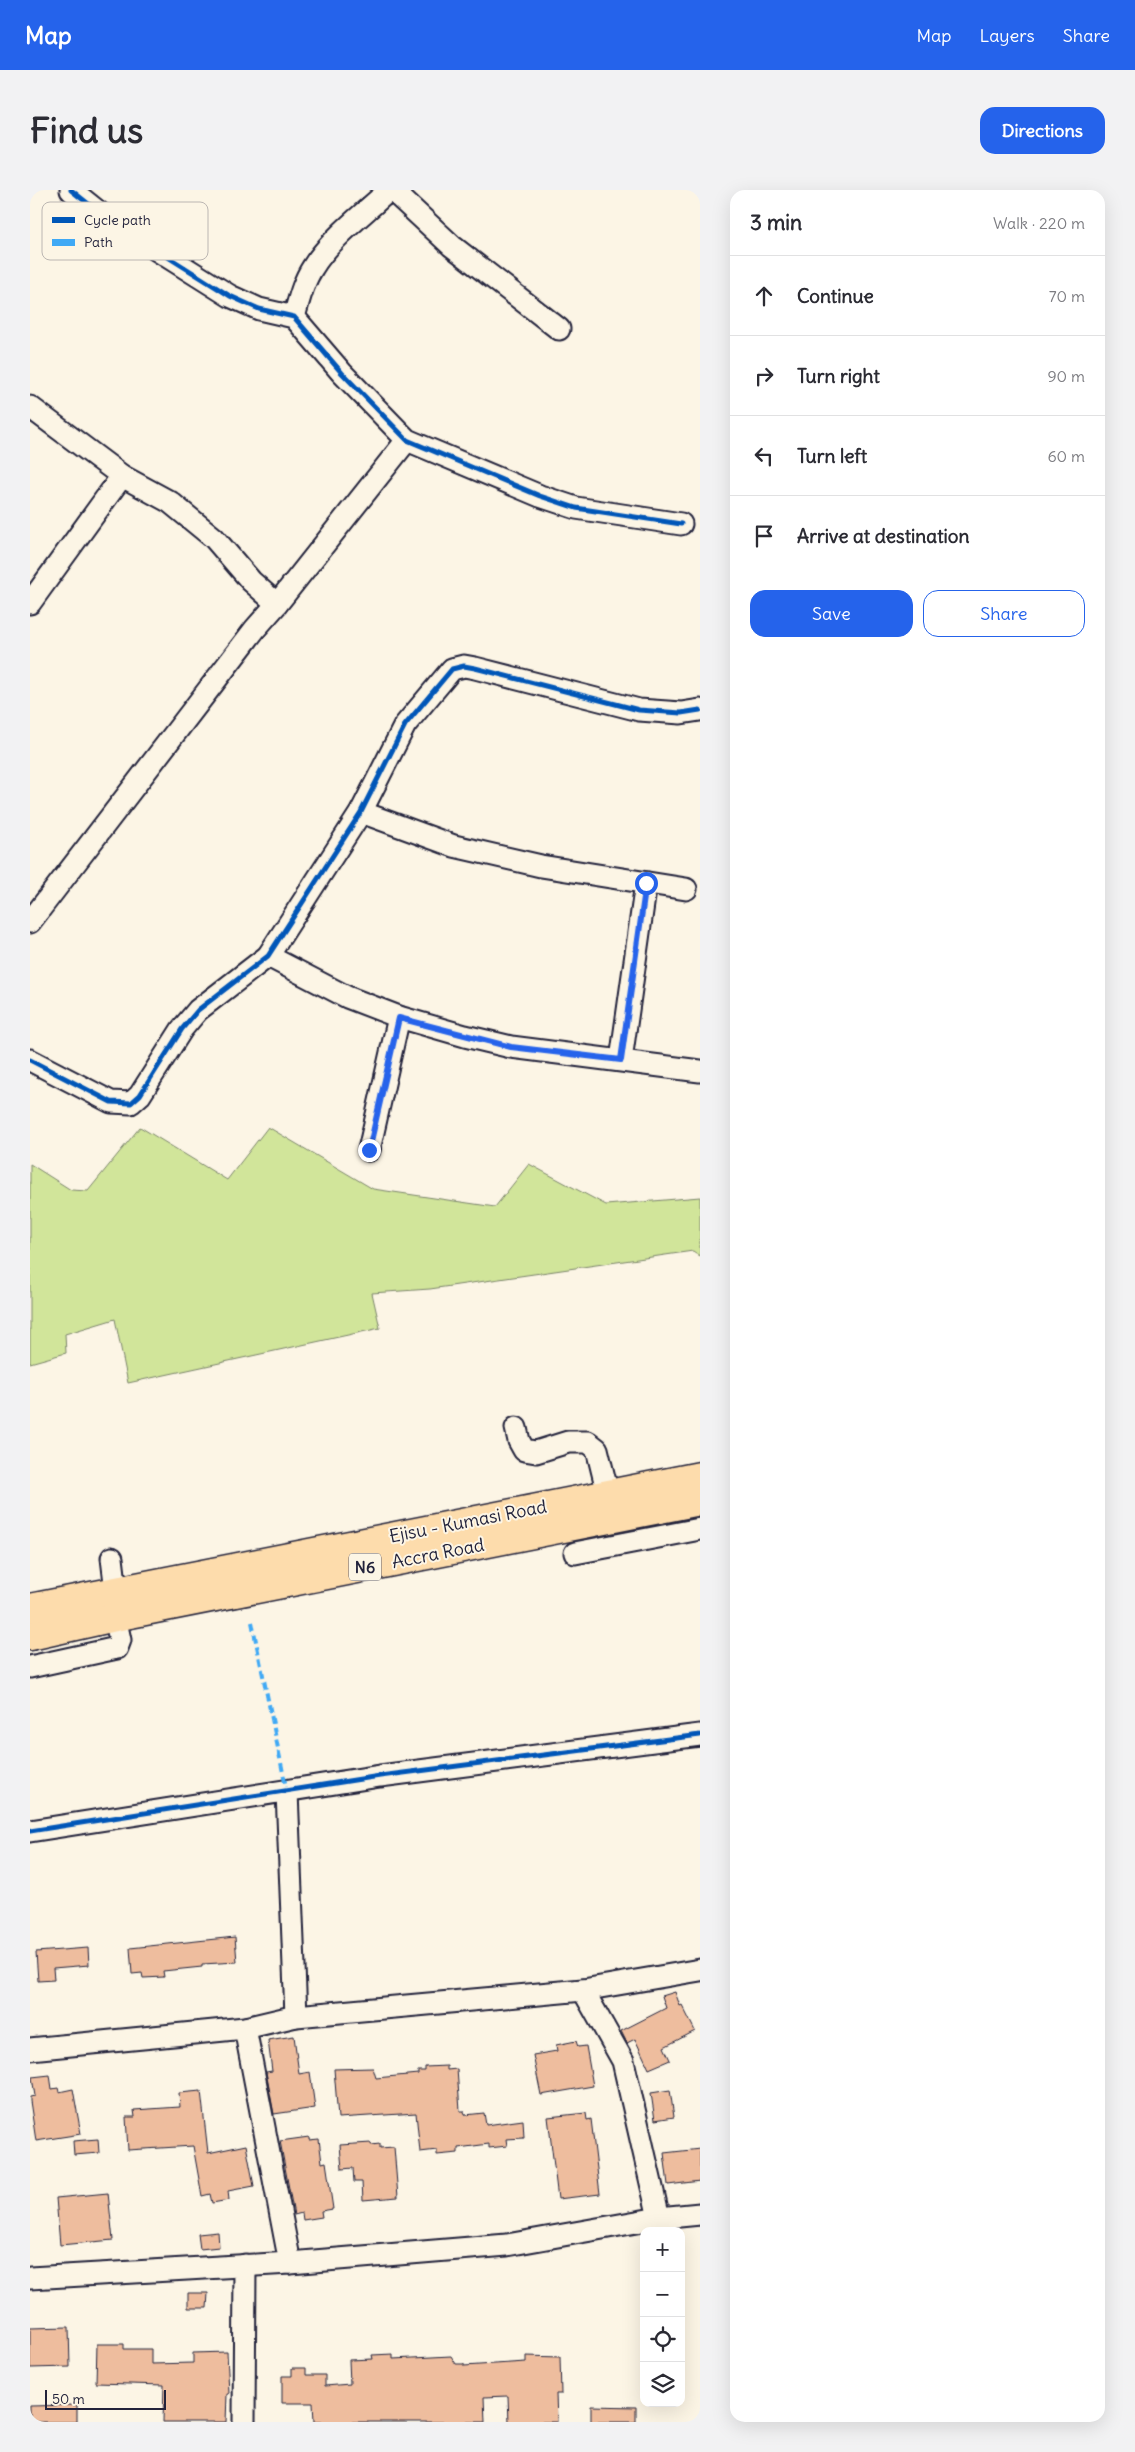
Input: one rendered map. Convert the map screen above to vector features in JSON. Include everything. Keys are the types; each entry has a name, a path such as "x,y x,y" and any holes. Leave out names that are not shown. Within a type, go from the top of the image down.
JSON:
{"highway":[{"name":"Ejisu - Kumasi Road","path":"30,1608 115,1604 608,1494 700,1476"},
{"name":"Accra Road","path":"30,1636 115,1604 700,1501"}],"street":[{"path":"70,190 85,202"},
{"path":"294,317 302,289 312,268 323,253 390,190 452,246 559,329"},
{"path":"173,260 230,296 259,309 294,317 342,372 407,440 540,496 576,508 682,524"},
{"path":"30,408 122,476 170,502 214,538 250,581 277,604"},
{"path":"30,922 255,629 407,440"},
{"path":"30,603 122,476"},
{"path":"250,581 255,629"},
{"path":"30,1060 111,1102 131,1103 140,1095 182,1029 198,1010 268,956 361,812 405,725 452,669 464,666 475,668 639,710 681,713 700,710"},
{"path":"361,812 405,830 454,846 541,866 686,889"},
{"path":"621,1060 646,883"},
{"path":"268,956 347,997 399,1018 511,1047 700,1071"},
{"path":"369,1150 399,1018"},
{"path":"516,1428 518,1441 524,1450 536,1452 568,1442 588,1442 597,1449 608,1494"},
{"path":"575,1553 700,1529"},
{"path":"30,1667 117,1648 120,1640 112,1558"},
{"path":"30,1831 380,1776 700,1735"},
{"path":"287,1792 296,2016"},
{"path":"30,2049 245,2028 296,2016 583,1990 700,1970"},
{"path":"583,1990 623,2061 659,2218"},
{"path":"245,2028 290,2263"},
{"path":"30,2278 290,2263 507,2245 659,2218 700,2214"},
{"path":"244,2422 245,2265"}],"green space":[{"path":"140,1127 227,1180 268,1127 373,1189 495,1207 529,1164 606,1205 700,1197 700,1256 693,1251 430,1289 372,1293 380,1328 128,1383 115,1319 65,1334 66,1353 30,1363 30,1164 71,1190 88,1191"}],"building":[{"path":"235,1937 237,1962 202,1964 202,1967 163,1971 164,1977 143,1978 142,1973 132,1974 130,1948"},
{"path":"88,1948 89,1965 53,1968 54,1980 38,1981 36,1952"},
{"path":"675,1992 680,2006 682,2005 695,2031 664,2047 670,2060 649,2069 635,2039 627,2043 621,2031 666,2008 662,1996"},
{"path":"294,2036 299,2074 310,2072 315,2108 274,2114 266,2072 272,2071 268,2040"},
{"path":"576,2041 578,2047 586,2046 593,2086 541,2095 533,2055 557,2051 556,2045"},
{"path":"447,2066 447,2070 457,2069 460,2111 464,2111 465,2115 484,2113 486,2125 523,2120 524,2138 506,2139 507,2146 489,2148 489,2144 458,2148 458,2153 437,2155 437,2150 420,2152 416,2113 338,2118 334,2069 373,2068 376,2078 418,2074 418,2071 425,2071 425,2067"},
{"path":"50,2075 52,2089 58,2088 59,2092 73,2089 81,2134 36,2141 30,2101 30,2097 35,2096 32,2077"},
{"path":"670,2090 674,2117 655,2120 651,2093"},
{"path":"201,2091 208,2153 246,2145 254,2186 228,2191 229,2200 212,2203 210,2194 202,2196 193,2146 128,2150 126,2117 135,2117 134,2110 180,2107 179,2093"},
{"path":"586,2113 587,2120 591,2119 600,2194 558,2199 548,2117"},
{"path":"309,2137 309,2140 319,2139 322,2163 326,2162 333,2209 321,2211 322,2217 303,2220 302,2213 294,2215 280,2141"},
{"path":"98,2139 99,2153 74,2155 73,2141"},
{"path":"371,2143 371,2145 380,2144 380,2148 394,2147 398,2197 363,2200 362,2182 354,2182 353,2168 342,2169 340,2145"},
{"path":"700,2149 700,2181 668,2185 664,2153"},
{"path":"108,2193 113,2240 60,2245 56,2198"},
{"path":"218,2232 219,2247 200,2249 198,2234"},
{"path":"188,2293 208,2293 207,2308 188,2308"},
{"path":"69,2327 70,2367 30,2368 30,2328"},
{"path":"97,2344 124,2344 124,2349 151,2349 151,2364 193,2363 193,2353 227,2352 229,2394 227,2394 226,2422 163,2422 164,2385 96,2383"},
{"path":"393,2354 393,2359 451,2356 456,2364 464,2364 464,2366 526,2362 526,2356 560,2357 561,2394 556,2394 557,2422 509,2422 508,2396 484,2397 485,2422 314,2422 313,2403 282,2403 282,2376 292,2376 292,2368 306,2368 306,2375 325,2375 325,2386 350,2384 349,2360 373,2359 372,2355"},
{"path":"77,2405 77,2422 30,2422 30,2406"},
{"path":"591,2406 636,2407 636,2422 591,2422"}],"marked path":[{"path":"252,1622 287,1792"}],"cycle path":[{"path":"71,190 86,202"},
{"path":"173,260 230,296 259,309 294,317 342,373 407,440 540,496 576,508 681,524"},
{"path":"30,1060 111,1102 131,1103 140,1095 182,1029 198,1010 268,956 361,812 405,725 452,669 464,666 475,668 639,710 681,713 700,710"},
{"path":"30,1831 380,1776 700,1735"}],"route":[{"path":"369,1150 399,1018 511,1047 621,1060 646,883"}]}
